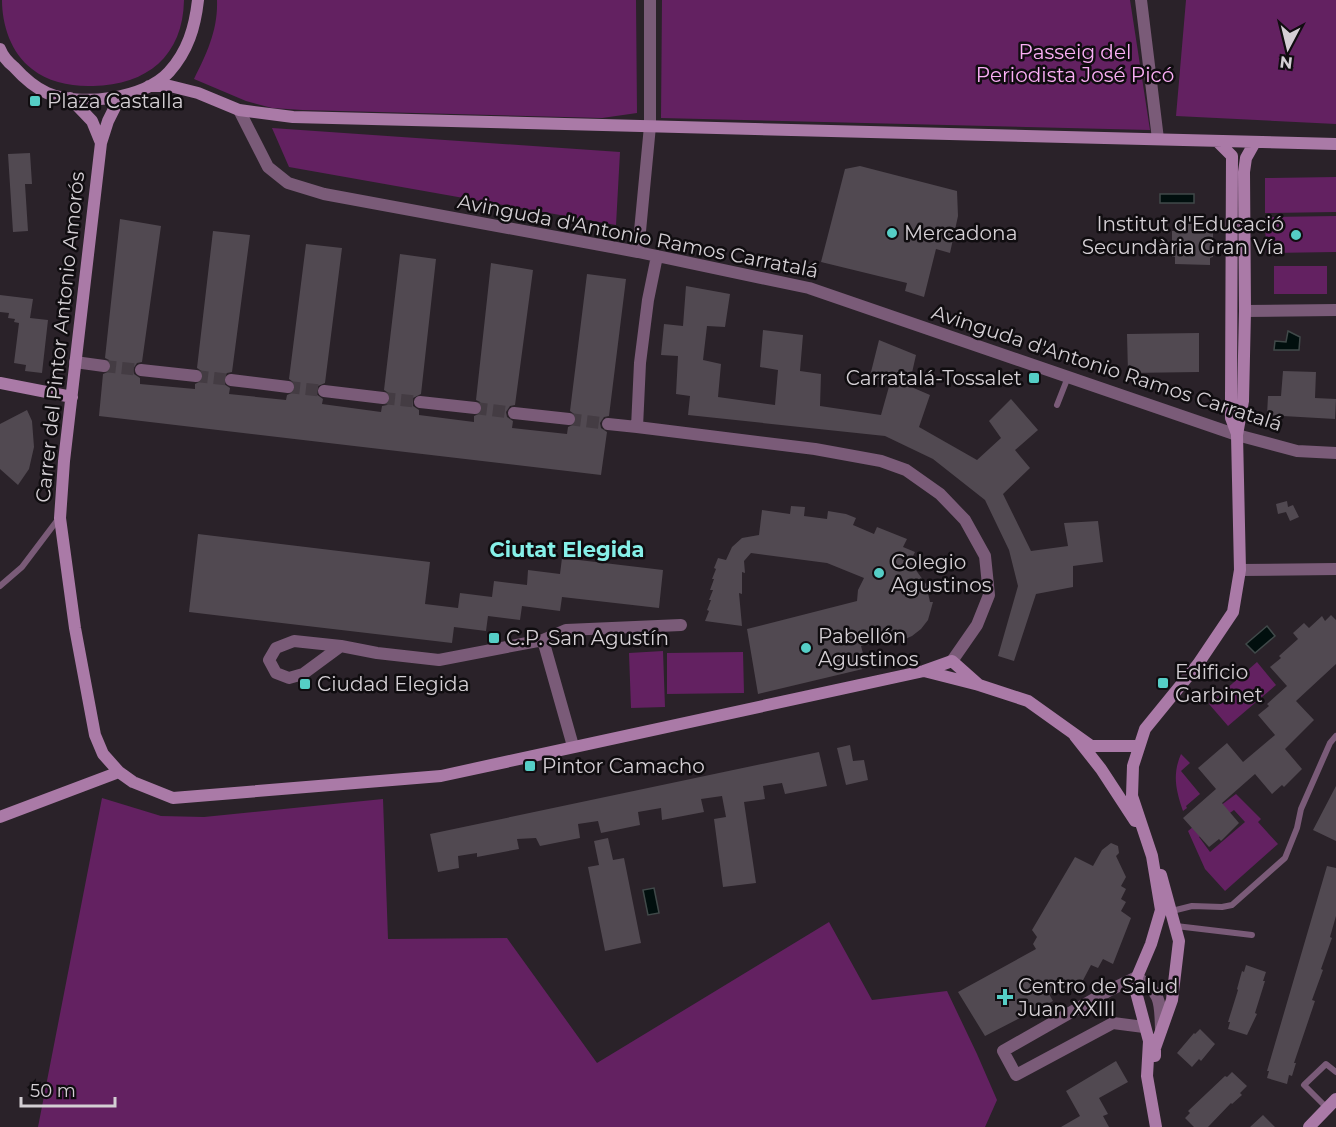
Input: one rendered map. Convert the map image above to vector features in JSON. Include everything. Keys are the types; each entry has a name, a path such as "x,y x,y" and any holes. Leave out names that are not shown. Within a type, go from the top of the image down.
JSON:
{"street":[{"path":"1,53 22,76 48,93 82,99 120,97 149,86 168,73 187,46 196,21 198,0"},
{"path":"638,252 650,126 650,0"},
{"path":"1141,0 1158,139"},
{"path":"149,86 170,86 198,93 239,110 293,117 1336,144"},
{"name":"Carrer del Pintor Antonio Amorós","path":"120,97 108,121 101,143 64,461 60,518 75,628 95,735 103,754 119,772 133,782 173,798 441,776 924,671 952,661"},
{"path":"70,98 92,121 101,143"},
{"name":"Avinguda d'Antonio Ramos Carratalá","path":"239,110 268,167 288,183 324,194 638,252 809,288 1237,435 1297,451 1336,453"},
{"path":"1217,141 1232,156 1231,418 1237,435"},
{"path":"1156,1127 1148,1076 1149,1041 1136,992 1137,977 1151,944 1161,910 1152,856 1132,796 1133,766 1145,729 1198,664 1233,612 1240,570 1237,435 1242,409 1245,311 1244,172 1246,158 1255,142"},
{"path":"637,427 641,356 648,300 657,256"},
{"path":"1245,311 1336,310"},
{"path":"75,362 104,366"},
{"path":"141,370 196,376"},
{"path":"231,380 288,387"},
{"path":"0,383 72,397"},
{"path":"324,391 383,398"},
{"path":"420,402 475,408"},
{"path":"514,413 569,419"},
{"path":"608,424 815,449 881,461 906,470 940,494 965,520 985,556 989,595 977,626 952,661 979,685"},
{"path":"1240,570 1336,569"},
{"path":"341,645 303,674 289,678 276,673 268,660 276,648 294,641 341,645 377,653 439,660 543,640 566,630 681,626"},
{"path":"543,640 573,746"},
{"path":"924,671 1028,701 1091,746 1139,746"},
{"path":"1076,736 1133,816 1162,877 1179,941 1172,1000 1155,1048 1156,1095 1164,1127"},
{"path":"0,817 119,772"},
{"path":"1137,977 1003,1051 1016,1075 1113,1023 1144,1027"},
{"path":"1137,977 1148,985 1160,1000 1161,1029"},
{"path":"1309,1127 1331,1104"}],"lane":[{"path":"1057,405 1068,376"},
{"path":"0,586 22,567 60,518"},
{"path":"1172,911 1192,906 1222,908 1232,905 1285,858 1297,828 1301,809 1330,743 1336,736"},
{"path":"1175,926 1252,934"},
{"path":"1331,1104 1304,1085 1326,1064 1336,1072"}],"green space":[{"path":"2,0 184,0 177,37 169,52 158,64 130,80 85,86 53,80 38,74 18,55 6,29"},
{"path":"217,0 636,0 637,113 602,118 272,108 246,101 194,79 214,31"},
{"name":"Passeig del Periodista José Picó","path":"662,0 1130,0 1150,130 661,118"},
{"path":"1186,0 1336,0 1336,124 1176,116"},
{"path":"272,128 620,152 616,225 289,167"},
{"path":"1336,177 1336,212 1265,213 1265,178"},
{"path":"1336,216 1336,252 1266,253 1265,217"},
{"path":"1274,266 1327,266 1327,294 1274,294"},
{"path":"663,651 665,707 631,708 629,653"},
{"path":"743,652 744,693 667,694 667,653"},
{"path":"1257,662 1276,685 1228,726 1209,704"},
{"path":"1181,754 1190,763 1181,771 1200,794 1183,811 1176,782"},
{"path":"1236,794 1261,819 1258,822 1278,844 1225,891 1205,869 1188,831 1199,822 1207,831 1199,837 1210,852 1245,822 1234,810 1227,815 1220,806"},
{"path":"102,798 161,816 204,817 383,799 388,939 507,938 597,1063 829,922 872,1000 947,991 997,1100 985,1127 38,1127"}],"shaded area":[{"path":"1160,194 1194,194 1194,203 1160,203"},
{"path":"1288,331 1300,337 1299,350 1274,350 1275,341 1286,342"},
{"path":"1267,626 1275,636 1255,653 1246,644"},
{"path":"654,888 659,913 648,915 643,890"}],"building":[{"path":"30,153 32,184 25,184 28,231 13,232 8,154"},
{"name":"Mercadona","path":"860,166 957,191 958,216 950,253 936,249 924,297 905,291 907,283 821,262 845,169"},
{"path":"120,219 161,226 142,362 137,363 133,369 134,374 140,378 140,384 195,389 195,384 203,380 203,372 197,368 213,231 250,235 232,372 227,373 223,378 224,384 230,388 229,394 286,400 287,395 294,392 296,384 289,379 306,244 342,248 325,383 318,386 316,394 323,399 322,404 381,412 382,406 387,405 391,400 390,394 384,390 400,254 436,259 421,394 413,398 413,406 419,410 419,415 474,422 474,416 481,413 483,408 476,400 491,263 533,270 515,405 510,406 506,412 507,417 513,421 512,428 567,434 568,427 575,424 577,416 570,411 587,274 626,279 609,416 604,417 600,423 601,428 607,432 601,475 99,416 103,374 110,371 112,367 109,360 105,358"},
{"path":"1175,224 1210,224 1210,231 1213,231 1213,257 1210,258 1210,265 1175,264 1175,257 1172,257 1172,231 1175,231"},
{"path":"686,286 730,294 725,327 707,326 703,360 721,364 718,397 775,405 778,370 760,367 763,330 803,335 800,371 821,374 820,406 881,415 890,383 870,376 879,340 916,355 909,386 930,395 919,427 977,460 1001,438 989,421 1011,399 1038,430 1015,450 1030,468 1003,494 1031,551 1068,546 1064,523 1098,521 1103,562 1073,566 1073,587 1036,594 1014,661 998,656 1018,586 1009,550 985,500 933,459 885,436 688,415 690,396 676,394 678,356 661,355 664,324 683,326"},
{"path":"0,295 33,299 30,318 48,320 42,373 25,371 26,365 14,363 19,323 14,322 15,319 8,318 9,313 0,312"},
{"path":"1199,333 1199,372 1128,373 1127,334"},
{"path":"1283,371 1316,372 1315,398 1336,399 1335,419 1267,415 1268,396 1281,396"},
{"path":"27,410 32,421 34,447 29,469 18,485 0,469 0,424"},
{"path":"1287,501 1288,507 1293,505 1299,517 1290,521 1286,512 1278,514 1276,504"},
{"name":"Colegio Agustinos","path":"791,506 805,507 804,516 827,519 828,511 846,514 856,518 853,525 874,534 877,527 907,539 903,547 915,552 910,562 926,584 930,602 933,602 928,620 912,636 903,640 902,636 861,646 867,668 758,694 747,629 857,601 858,590 864,578 827,563 751,553 744,561 742,594 739,593 742,626 705,621 713,590 710,590 716,569 714,568 718,558 726,560 732,547 742,538 759,535 762,510 790,514"},
{"path":"198,534 430,562 425,604 458,608 460,593 492,597 494,581 527,585 528,570 560,574 562,558 663,570 659,608 562,597 560,611 522,606 520,620 488,616 486,631 454,627 452,643 189,612"},
{"path":"1331,615 1336,620 1336,664 1296,701 1314,720 1285,749 1302,769 1284,787 1282,785 1272,794 1255,774 1222,803 1239,823 1221,841 1219,839 1209,847 1183,818 1216,789 1198,768 1227,743 1243,762 1275,735 1258,715 1287,686 1270,667 1298,639 1293,633 1304,623 1309,628 1322,616 1325,621"},
{"path":"850,745 853,761 864,760 868,780 846,785 837,748"},
{"path":"819,752 827,786 785,794 782,783 763,786 765,799 744,802 756,883 723,887 714,819 726,817 722,796 701,799 704,812 662,820 661,808 638,812 640,825 601,833 598,821 578,824 580,838 540,846 536,838 517,839 519,849 477,857 477,853 458,856 459,868 438,872 430,834"},
{"path":"1336,786 1336,841 1313,830"},
{"path":"608,838 613,860 624,858 641,943 605,951 588,867 599,865 594,841"},
{"path":"1111,843 1118,846 1119,853 1116,856 1126,877 1121,886 1126,889 1121,899 1126,902 1121,911 1131,918 1113,964 1103,959 1098,968 1091,965 1080,986 1076,984 1072,991 1064,987 1049,994 1053,1001 985,1036 958,992 1036,949 1033,944 1037,937 1032,930 1075,857 1093,866 1102,850"},
{"path":"1327,866 1336,868 1336,916 1330,937 1332,938 1312,1000 1315,1001 1294,1063 1296,1063 1292,1076 1289,1075 1287,1084 1267,1078 1269,1071 1267,1071"},
{"path":"1246,965 1266,972 1255,1013 1257,1014 1247,1035 1228,1029 1242,971 1244,972"},
{"path":"1200,1029 1215,1044 1201,1061 1199,1059 1192,1067 1177,1053"},
{"path":"1116,1061 1128,1082 1099,1098 1108,1114 1103,1116 1109,1127 1061,1127 1080,1116 1066,1091"},
{"path":"1232,1072 1247,1086 1240,1093 1242,1095 1208,1127 1194,1127 1185,1118 1190,1113 1188,1111"},
{"path":"1263,1115 1275,1127 1250,1127"}],"tunnel":[{"path":"104,366 141,370"},
{"path":"196,376 231,380"},
{"path":"288,387 324,391"},
{"path":"383,398 420,402"},
{"path":"475,408 514,413"},
{"path":"569,419 608,424"}],"place":[{"name":"Plaza Castalla","path":"35,101"},
{"name":"Mercadona","path":"892,233"},
{"name":"Institut d'Educació Secundària Gran Vía","path":"1296,235"},
{"name":"Carratalá-Tossalet","path":"1034,378"},
{"name":"Colegio Agustinos","path":"879,573"},
{"name":"C.P. San Agustín","path":"494,638"},
{"name":"Pabellón Agustinos","path":"806,648"},
{"name":"Edificio Garbinet","path":"1163,683"},
{"name":"Ciudad Elegida","path":"305,684"},
{"name":"Pintor Camacho","path":"530,766"},
{"name":"Centro de Salud Juan XXIII","path":"1005,997"}],"district":[{"name":"Ciutat Elegida","path":"567,549"}]}
